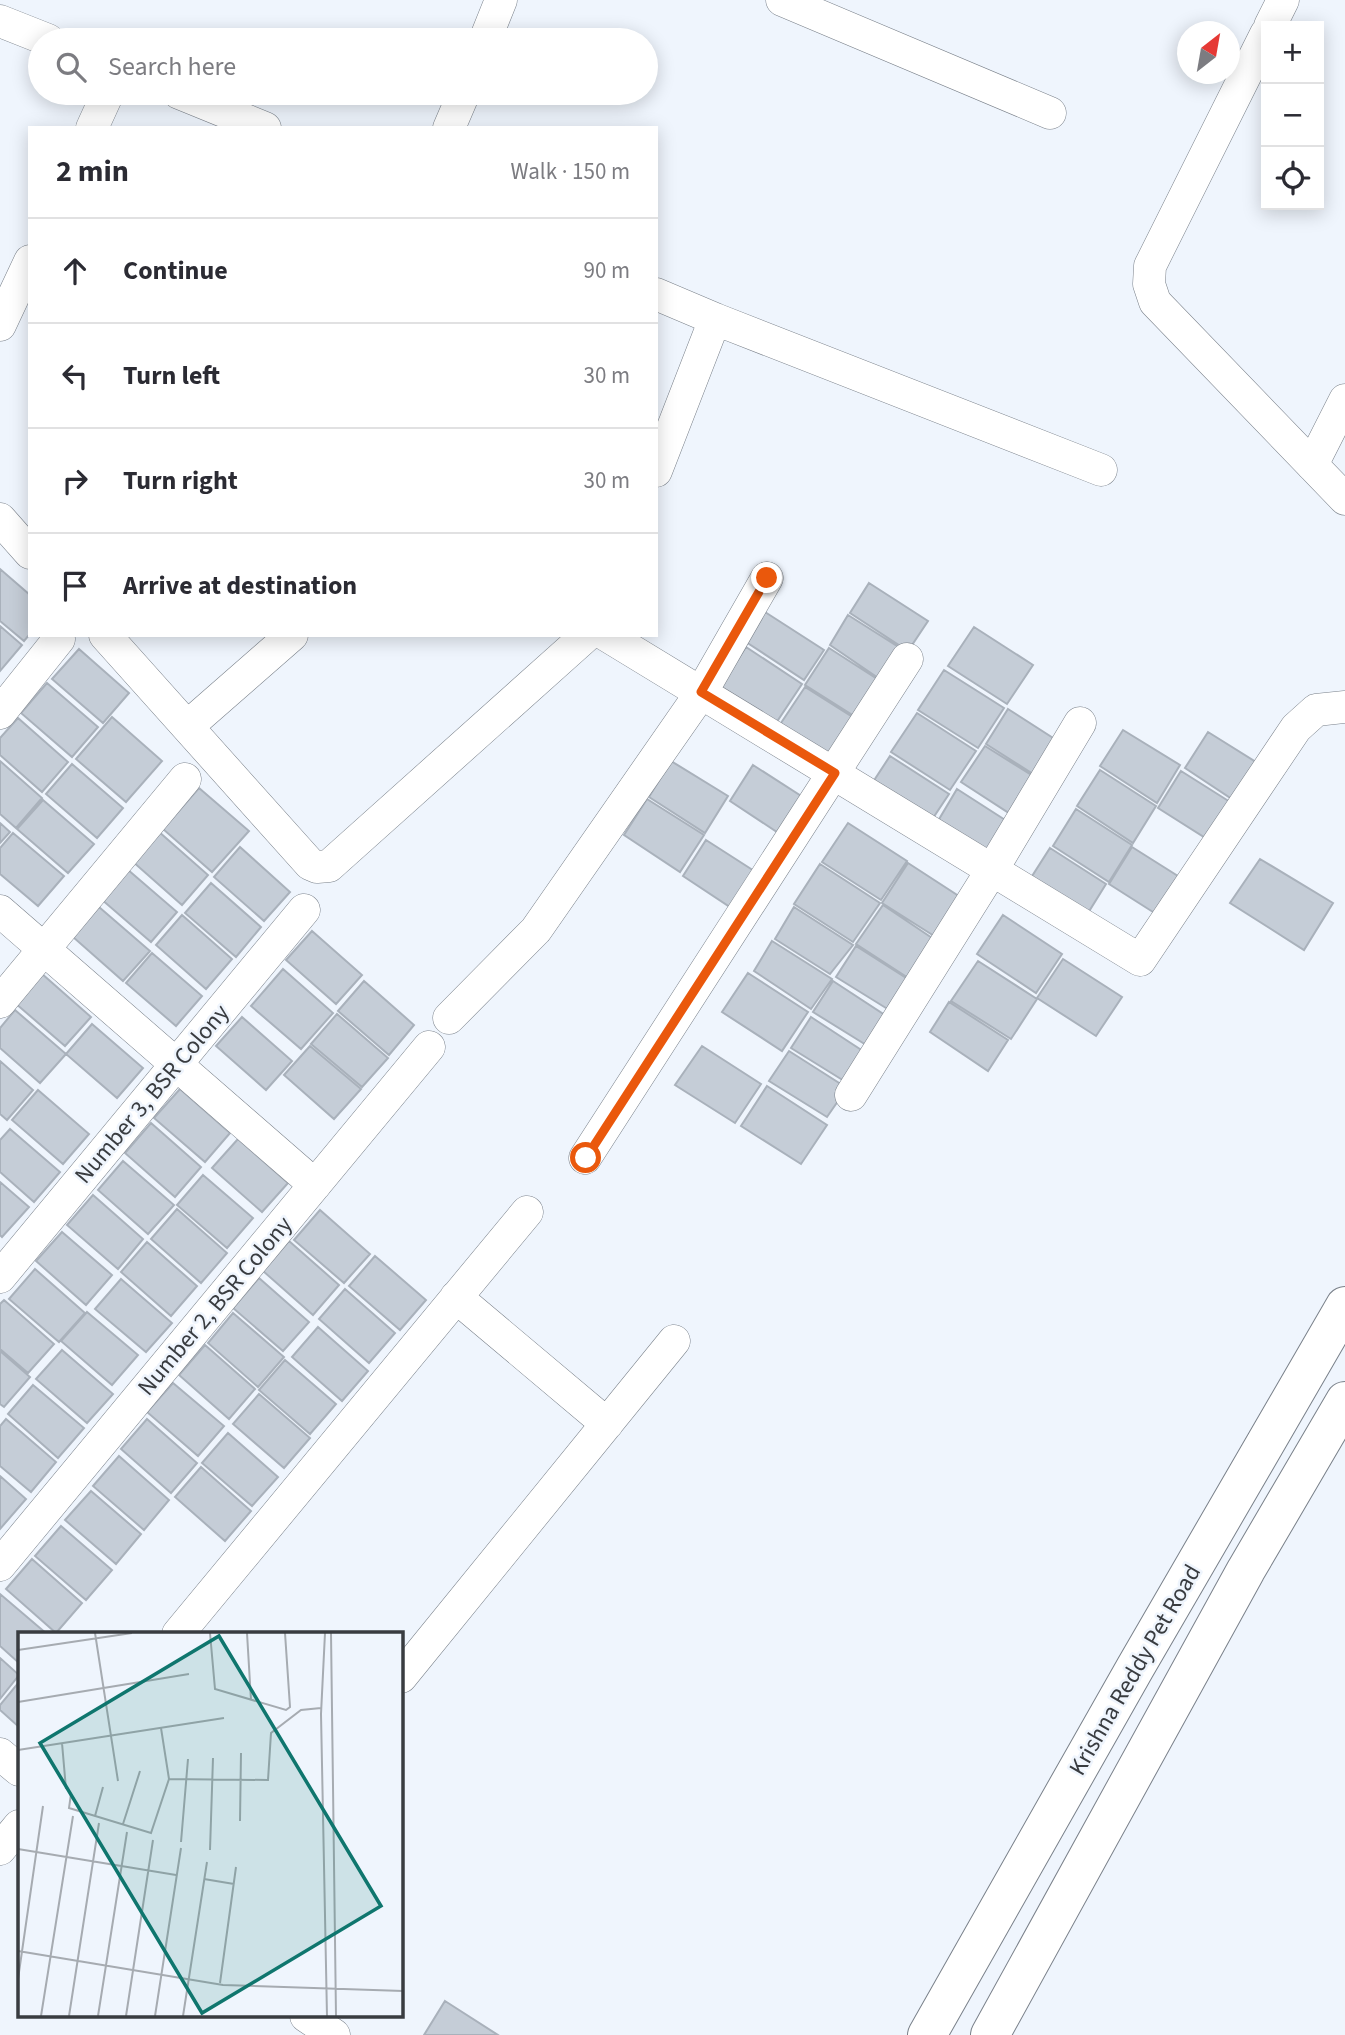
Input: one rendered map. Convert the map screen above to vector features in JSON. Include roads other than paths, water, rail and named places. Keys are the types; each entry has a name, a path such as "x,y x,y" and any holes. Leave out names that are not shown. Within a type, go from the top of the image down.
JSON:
{"main road":[{"name":"Krishna Reddy Pet Road","path":"927,2035 1128,1680 1345,1306"},
{"name":"Krishna Reddy Pet Road","path":"990,2035 1246,1570 1345,1401"}],"street":[{"path":"490,28 501,0"},
{"path":"782,0 1050,113"},
{"path":"1272,21 1283,0"},
{"path":"0,21 28,32"},
{"path":"1261,44 1150,267 1149,284 1155,302 1345,499"},
{"path":"93,126 103,105"},
{"path":"208,105 260,126"},
{"path":"451,126 459,105"},
{"path":"0,326 28,265"},
{"path":"658,294 715,319 1101,470"},
{"path":"658,466 715,319"},
{"path":"1312,465 1345,400"},
{"path":"0,519 28,551"},
{"path":"449,1018 536,930 701,692 767,578"},
{"path":"107,637 310,864 317,867 329,866 585,637"},
{"path":"188,726 290,637"},
{"path":"609,637 1140,960 1296,728 1316,710 1345,707"},
{"path":"0,713 59,639"},
{"path":"586,1158 907,659"},
{"path":"851,1095 992,870 1080,723"},
{"path":"0,1002 185,779"},
{"name":"Number 3, BSR Colony","path":"0,1277 304,910"},
{"path":"0,911 315,1185"},
{"name":"Number 2, BSR Colony","path":"0,1566 429,1046"},
{"path":"180,1632 527,1212"},
{"path":"456,1297 607,1423"},
{"path":"402,1676 674,1341"},
{"path":"0,1754 18,1769"},
{"path":"0,1849 18,1827"},
{"path":"309,2018 334,2035"}]}
